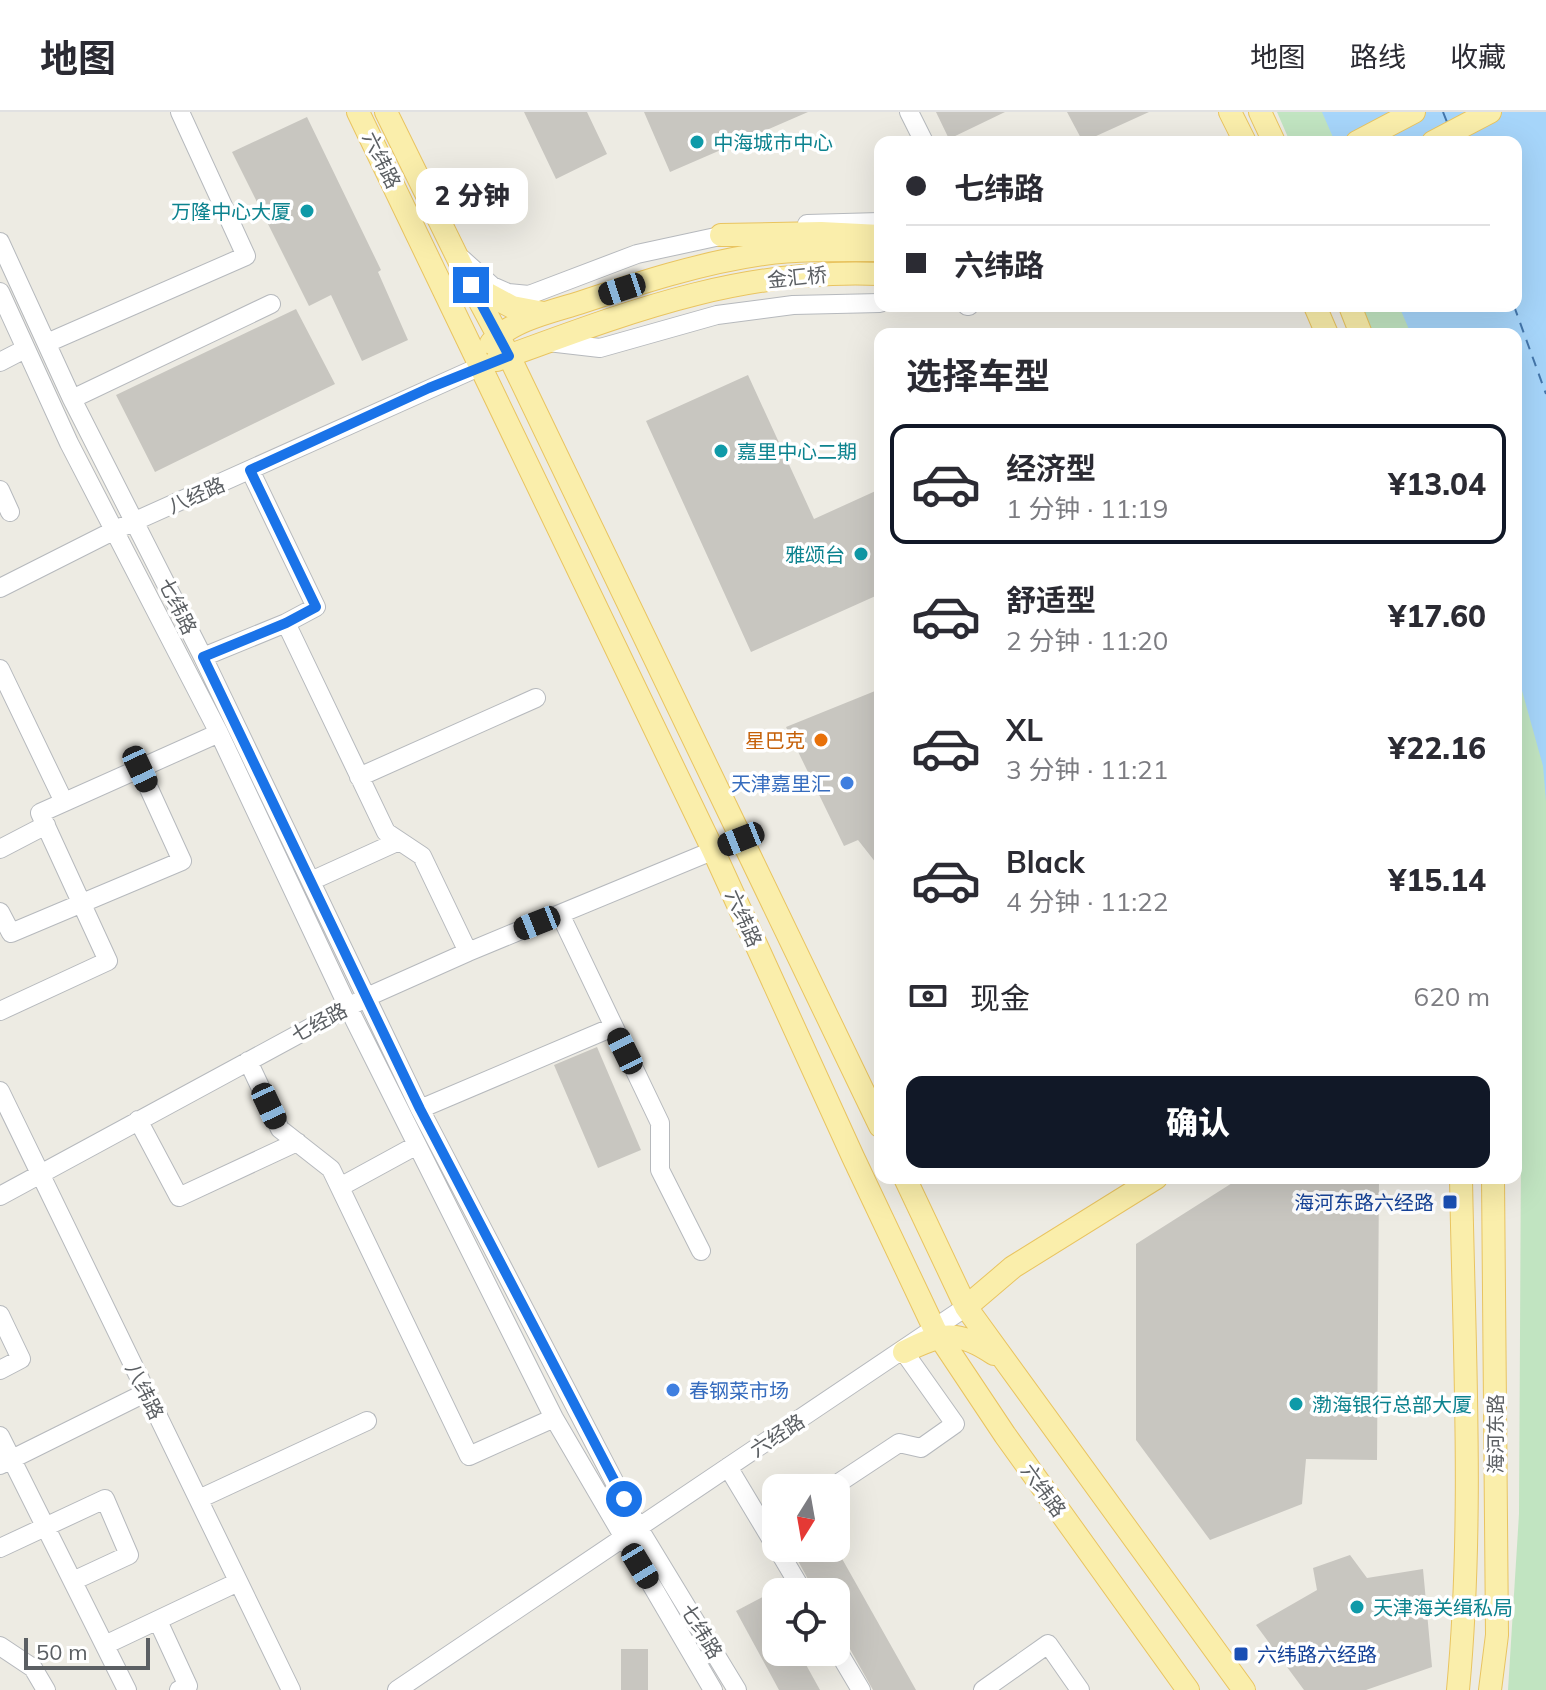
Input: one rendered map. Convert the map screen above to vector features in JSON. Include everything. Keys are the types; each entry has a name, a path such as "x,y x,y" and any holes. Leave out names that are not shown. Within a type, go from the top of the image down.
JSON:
{"main road":[{"name":"六纬路","path":"358,112 713,850 937,1333 1005,1435 1188,1690"},
{"name":"六纬路","path":"386,112 499,335 874,1114"},
{"path":"1230,112 1242,136"},
{"path":"1260,112 1265,136"},
{"path":"1368,136 1414,112"},
{"path":"1444,136 1490,112"},
{"path":"481,366 489,346 499,335 546,313 760,245 821,233 874,236"},
{"path":"721,235 760,245"},
{"name":"金汇桥","path":"760,245 874,250"},
{"name":"金汇桥","path":"714,289 819,274 874,274"},
{"path":"471,285 512,307 546,313"},
{"name":"八经路","path":"481,366 627,312 714,289"},
{"path":"908,1184 966,1307 1244,1690"},
{"path":"966,1307 1013,1267 1146,1184"},
{"name":"海河东路","path":"1458,1690 1465,1620 1466,1507 1461,1184"},
{"name":"海河东路","path":"1490,1690 1497,1635 1493,1184"},
{"path":"904,1352 937,1333 966,1338 1001,1359"}],"street":[{"path":"47,343 246,256 180,112"},
{"path":"909,112 921,136"},
{"path":"455,253 492,286 508,293 529,295 637,254 721,235 770,226 874,222"},
{"name":"七纬路","path":"0,242 72,399 203,657 420,1109 641,1531 737,1690"},
{"name":"七纬路","path":"0,292 113,531 219,733 348,1007 554,1418 713,1690"},
{"path":"545,342 600,348 717,315 793,305 874,303"},
{"path":"72,399 271,304"},
{"path":"0,362 25,349"},
{"name":"八经路","path":"0,588 113,531 481,366"},
{"path":"203,657 286,623 316,607 250,470"},
{"path":"0,490 10,512"},
{"path":"286,623 386,832 422,856 468,952"},
{"path":"0,669 64,802"},
{"path":"359,777 536,698"},
{"path":"0,1011 108,961 40,813 219,733"},
{"path":"0,912 11,933 182,861 140,769"},
{"path":"0,849 46,825"},
{"name":"七经路","path":"0,1196 367,997 741,839"},
{"path":"311,881 399,841"},
{"path":"560,914 660,1123 660,1170 701,1251"},
{"path":"420,1109 613,1027"},
{"path":"248,1061 280,1129 331,1169 469,1456 554,1418"},
{"name":"八纬路","path":"0,1091 291,1690"},
{"path":"138,1120 179,1197 297,1142"},
{"path":"340,1187 417,1145"},
{"path":"937,1333 966,1307"},
{"path":"0,1315 21,1359 0,1370"},
{"path":"850,1475 899,1443 921,1448 955,1424 904,1352"},
{"name":"六经路","path":"641,1531 657,1514 904,1352"},
{"path":"6,1462 145,1393"},
{"path":"199,1499 367,1421"},
{"path":"0,1436 6,1462 46,1528 127,1690"},
{"path":"728,1467 762,1519"},
{"path":"0,1548 105,1499 129,1555 73,1581"},
{"path":"397,1690 623,1538 641,1531 640,1566"},
{"path":"105,1645 238,1582"},
{"path":"158,1621 188,1686 179,1690"},
{"path":"983,1690 1048,1644 1080,1690"},
{"path":"0,1646 33,1668 46,1690"},
{"path":"847,1666 861,1690"}],"green space":[{"path":"1277,112 1546,112 1546,1690 1508,1690 1519,1514 1522,328 1369,328 1363,312 1522,312 1522,136 1287,136"}],"water":[{"path":"1322,112 1546,112 1546,801 1543,766 1522,691 1522,328 1408,328 1402,312 1522,312 1522,136 1332,136"}],"building":[{"path":"524,112 587,112 607,154 556,179"},
{"name":"中海城市中心","path":"644,112 808,112 670,172"},
{"path":"936,112 1005,112 955,136 948,136"},
{"path":"1067,112 1149,112 1096,136 1080,136"},
{"name":"万隆中心大厦","path":"307,117 381,270 378,272 408,340 362,361 331,295 309,306 232,152"},
{"path":"296,309 335,384 155,472 116,395"},
{"path":"748,375 814,519 874,492 874,597 751,652 646,421"},
{"name":"天津嘉里汇","path":"874,691 874,860 858,840 844,846 786,727"},
{"path":"597,1047 641,1150 598,1168 554,1065"},
{"path":"1231,1184 1379,1184 1377,1460 1306,1459 1302,1504 1210,1540 1136,1440 1136,1244"},
{"name":"天津海关缉私局","path":"1350,1555 1367,1578 1423,1569 1432,1667 1366,1690 1304,1690 1256,1625 1317,1590 1313,1568"},
{"path":"799,1562 844,1562 916,1690 873,1690 850,1649 850,1578 807,1578"},
{"path":"762,1597 762,1659 736,1611"},
{"path":"621,1649 648,1649 648,1690 621,1690"},
{"path":"766,1666 807,1666 820,1690 779,1690"}],"ferry route":[{"path":"1443,112 1447,122"},
{"path":"1516,312 1522,328"},
{"path":"1522,328 1546,394"}],"place":[{"name":"中海城市中心","path":"697,142"},
{"name":"万隆中心大厦","path":"307,211"},
{"name":"嘉里中心二期","path":"721,451"},
{"name":"雅颂台","path":"861,554"},
{"name":"星巴克","path":"821,740"},
{"name":"天津嘉里汇","path":"847,783"},
{"name":"海河东路六经路","path":"1450,1202"},
{"name":"春钢菜市场","path":"673,1390"},
{"name":"渤海银行总部大厦","path":"1296,1404"},
{"name":"天津海关缉私局","path":"1357,1607"},
{"name":"六纬路六经路","path":"1241,1654"}],"route":[{"path":"471,285 509,356 429,388 250,470 316,607 286,623 203,657 420,1109 624,1499"}]}
